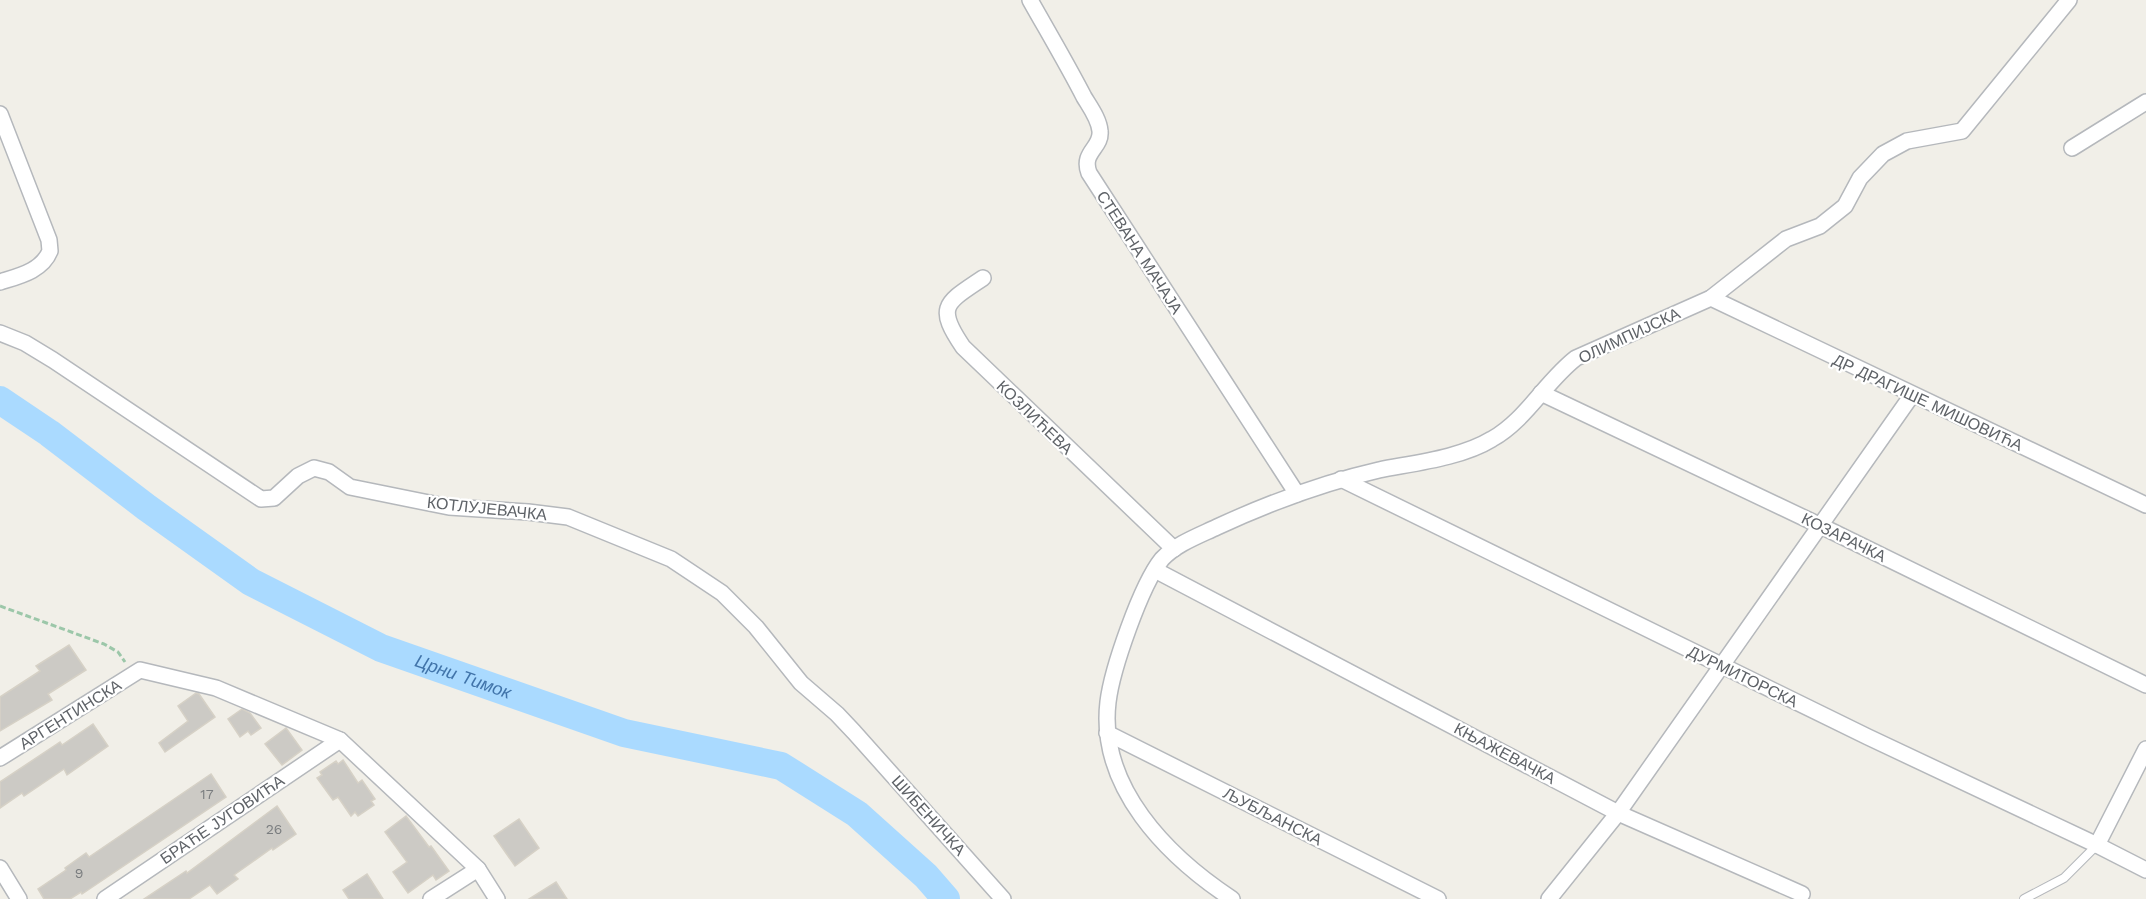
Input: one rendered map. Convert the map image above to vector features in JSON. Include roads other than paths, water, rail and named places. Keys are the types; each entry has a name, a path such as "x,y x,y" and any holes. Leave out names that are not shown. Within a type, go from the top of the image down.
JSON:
{"street":[{"name":"СТЕВАНА МАЧАЈА","path":"1030,0 1086,99 1100,129 1100,138 1087,157 1089,173 1298,494"},
{"name":"ОЛИМПИЈСКА","path":"1232,899 1195,871 1147,823 1123,786 1111,753 1106,716 1109,692 1119,654 1143,594 1162,560 1174,549 1226,523 1298,494 1341,479 1460,452 1492,439 1510,426 1562,369 1576,358 1711,298 1786,239 1820,226 1845,206 1860,178 1883,154 1907,141 1962,131 2069,0"},
{"path":"2072,148 2146,102"},
{"path":"0,114 50,247 49,255 35,269 0,282"},
{"name":"КОЗЛИЋЕВА","path":"983,278 955,297 946,312 949,325 963,347 1174,549"},
{"name":"ДР ДРАГИШЕ МИШОВИЋА","path":"1711,298 2146,505"},
{"name":"КОТЛУЈЕВАЧКА","path":"0,333 25,343 53,360 261,500 274,498 308,469 322,469 350,487 449,507 568,517 671,559 722,593 756,627 801,683 854,732"},
{"name":"КОЗАРАЧКА","path":"1540,393 1820,525 2146,685"},
{"path":"1550,899 1618,813 1912,395"},
{"name":"ДУРМИТОРСКА","path":"1341,479 1868,737 2146,870"},
{"name":"КЊАЖЕВАЧКА","path":"1155,570 1618,813 1802,894"},
{"name":"АРГЕНТИНСКА","path":"0,758 137,672 216,688 340,740"},
{"name":"ШИБЕНИЧКА","path":"854,732 1003,899"},
{"name":"ЉУБЉАНСКА","path":"1107,733 1438,899"},
{"path":"340,740 478,869 498,899"},
{"name":"БРАЋЕ ЈУГОВИЋА","path":"105,899 340,740"},
{"path":"2097,845 2146,749"},
{"path":"0,868 19,899"},
{"path":"431,899 478,869"}],"lane":[{"path":"2024,899 2064,878 2097,845"}],"waterway":[{"name":"Црни Тимок","path":"0,400 49,433 146,507 251,582 381,648 624,733 781,766 857,814 926,876 946,899"}]}
